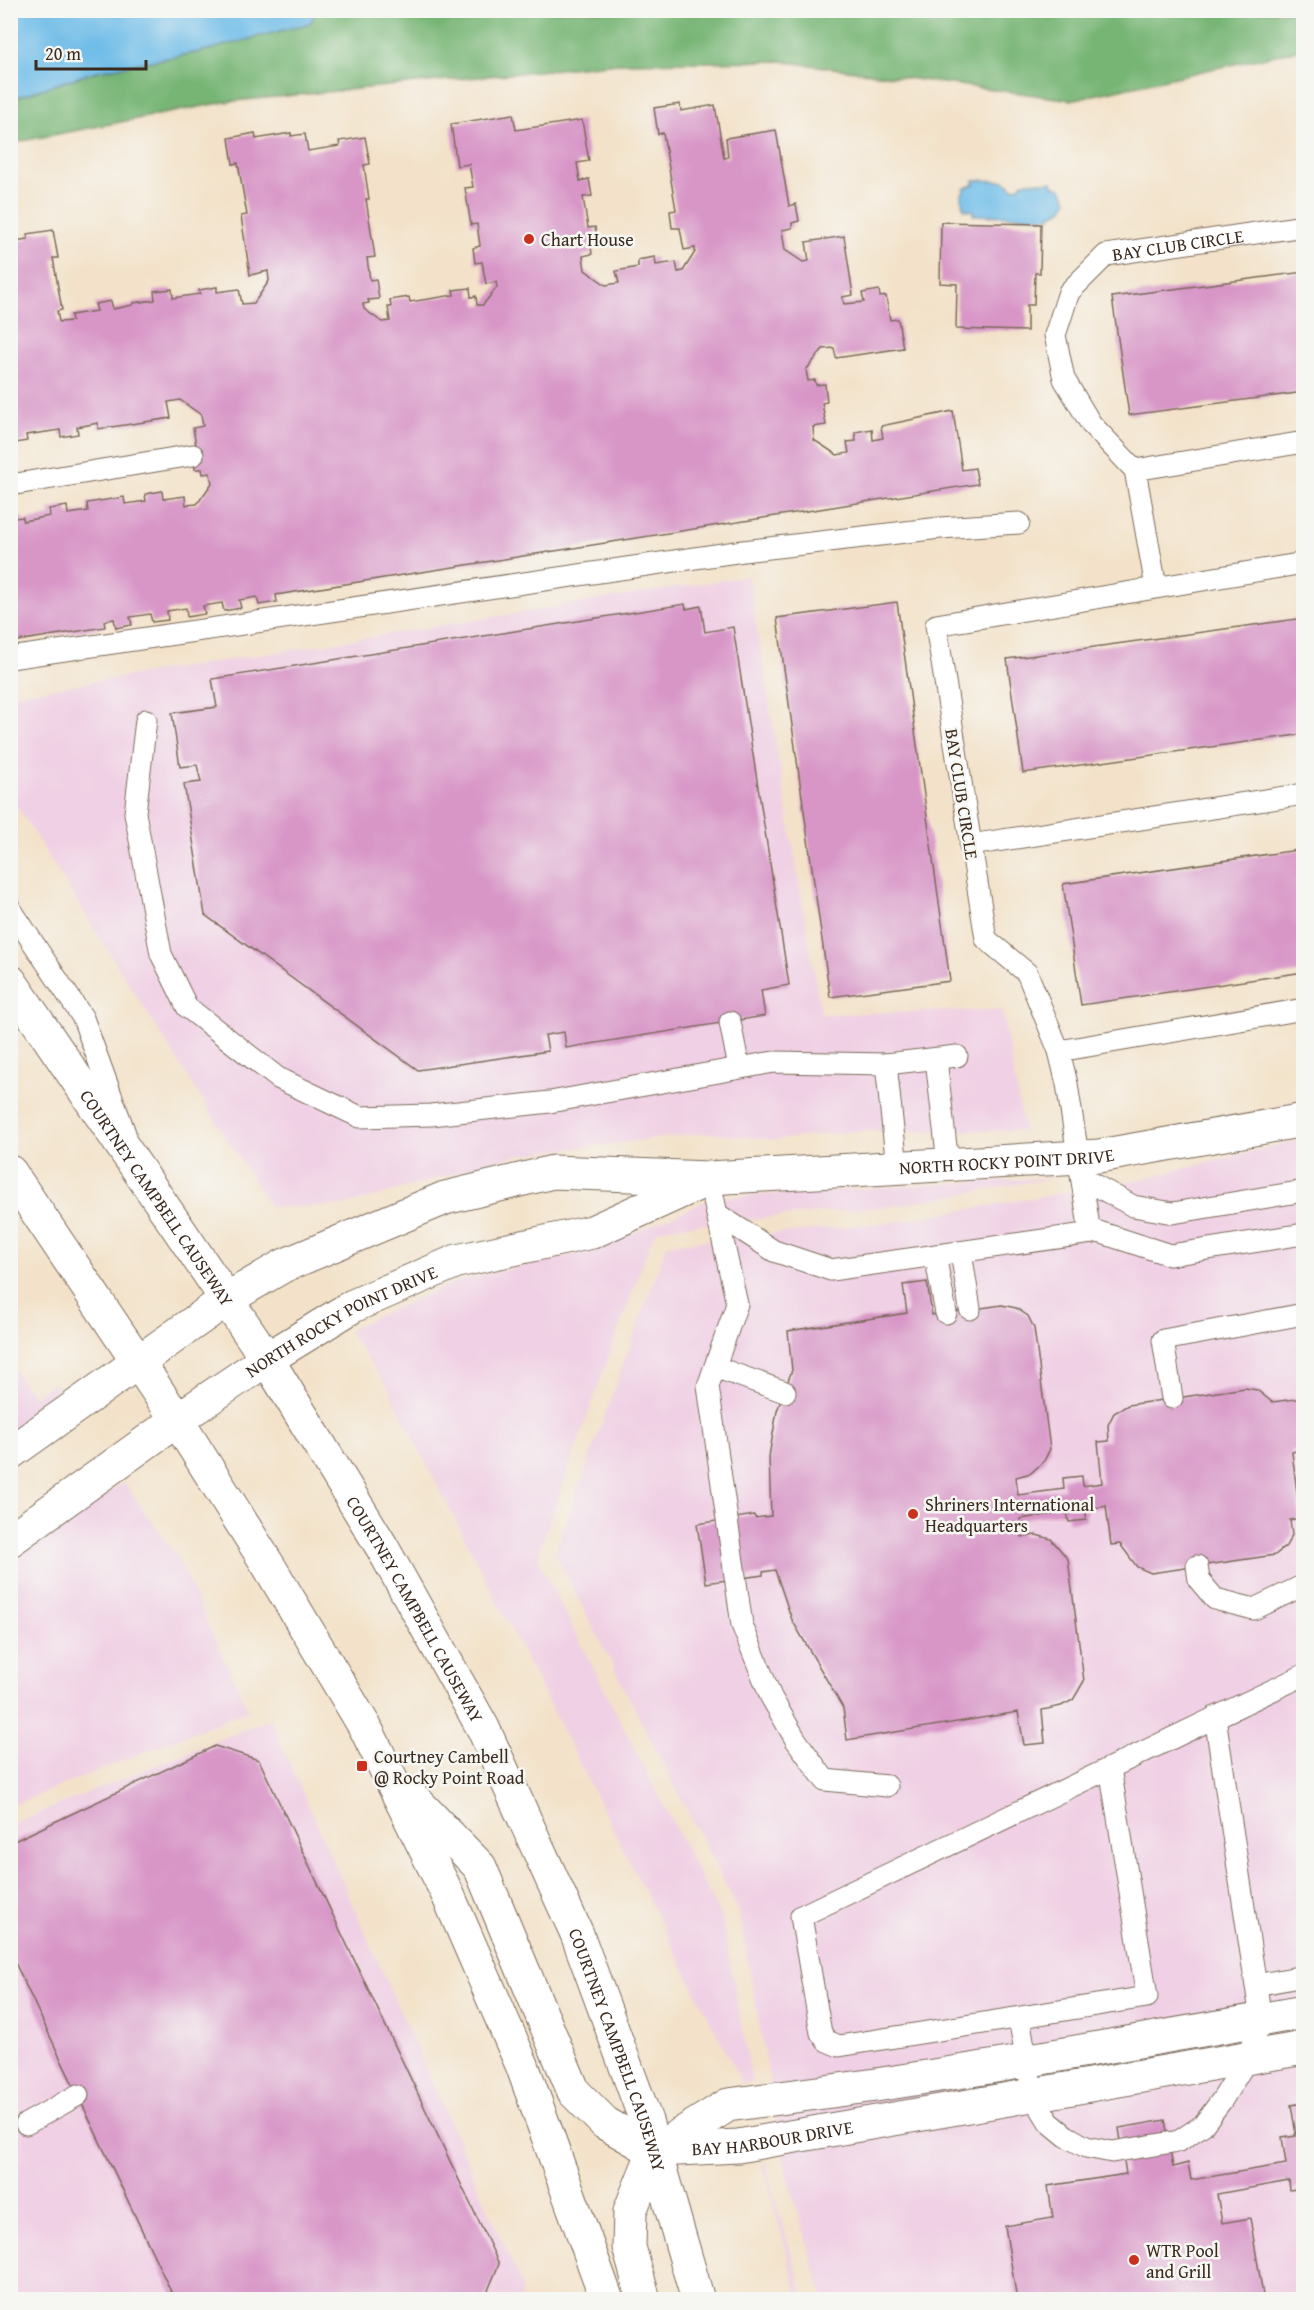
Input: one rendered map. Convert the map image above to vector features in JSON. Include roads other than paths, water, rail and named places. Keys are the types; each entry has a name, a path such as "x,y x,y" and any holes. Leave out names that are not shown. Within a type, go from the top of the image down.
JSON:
{"main road":[{"name":"COURTNEY CAMPBELL CAUSEWAY","path":"10,981 267,1359 382,1547 483,1728 577,1934 646,2121 698,2300"},
{"name":"NORTH ROCKY POINT DRIVE","path":"10,1453 227,1299 283,1266 456,1195 553,1172 709,1178 948,1164 1080,1167 1099,1156 1304,1120"},
{"path":"10,1172 177,1420 276,1578 365,1727 448,1895 522,2065 608,2300"},
{"name":"NORTH ROCKY POINT DRIVE","path":"10,1540 177,1420 267,1359 353,1306 457,1261 592,1232 709,1178"},
{"path":"387,1771 480,1867 574,2092 605,2123 654,2151 630,2211 629,2247 644,2300"},
{"name":"BAY HARBOUR DRIVE","path":"654,2151 728,2104 876,2085 1304,2012"},
{"name":"BAY HARBOUR DRIVE","path":"654,2151 738,2146 1304,2048"}],"lane":[{"name":"BAY CLUB CIRCLE","path":"1135,470 1091,424 1064,379 1055,335 1069,292 1106,255 1304,226"},
{"path":"1156,587 1135,470 1304,442"},
{"path":"10,485 193,455"},
{"path":"10,658 731,553 940,528 1019,523"},
{"name":"BAY CLUB CIRCLE","path":"1090,1233 1067,1084 1059,1051 1027,972 986,939 936,626 1304,563"},
{"path":"146,720 135,813 161,954 187,1007 278,1078 360,1117 431,1115 550,1102 774,1062 886,1065 957,1056"},
{"path":"970,845 1304,794"},
{"path":"10,908 83,1018 138,1170"},
{"path":"1059,1051 1304,1010"},
{"path":"730,1022 739,1068"},
{"path":"936,1059 948,1164"},
{"path":"886,1065 897,1167"},
{"path":"1080,1167 1133,1206 1173,1213 1304,1191"},
{"path":"709,1178 737,1304 708,1386 742,1625 771,1697 796,1740 825,1780 886,1786"},
{"path":"717,1214 774,1251 831,1270 1100,1232 1170,1255 1304,1234"},
{"path":"961,1252 970,1309"},
{"path":"935,1255 946,1312"},
{"path":"1172,1398 1163,1340 1304,1314"},
{"path":"715,1367 785,1392"},
{"path":"1197,1566 1199,1580 1215,1599 1254,1609 1304,1585"},
{"path":"1110,1768 1148,1997 839,2046 827,2041 821,2032 801,1916 1304,1675"},
{"path":"1019,2018 1033,2096 1049,2122 1066,2136 1086,2147 1112,2152 1179,2141 1203,2125 1222,2100 1248,2058 1260,2019 1215,1717"},
{"path":"1256,1985 1304,1976"},
{"path":"26,2124 78,2095"}],"water":[{"path":"11,10 317,11 310,23 200,52 97,71 11,99"},
{"path":"974,180 1005,181 1013,188 1019,187 1022,182 1052,182 1053,186 1063,190 1067,201 1058,213 1052,214 1051,217 973,215 974,211 964,209 961,197 965,188 974,184"}],"place":[{"name":"Chart House","path":"529,239"},
{"name":"Shriners International Headquarters","path":"913,1514"},
{"name":"Courtney Cambell @ Rocky Point Road","path":"362,1766"},
{"name":"WTR Pool and Grill","path":"1134,2260"}]}
